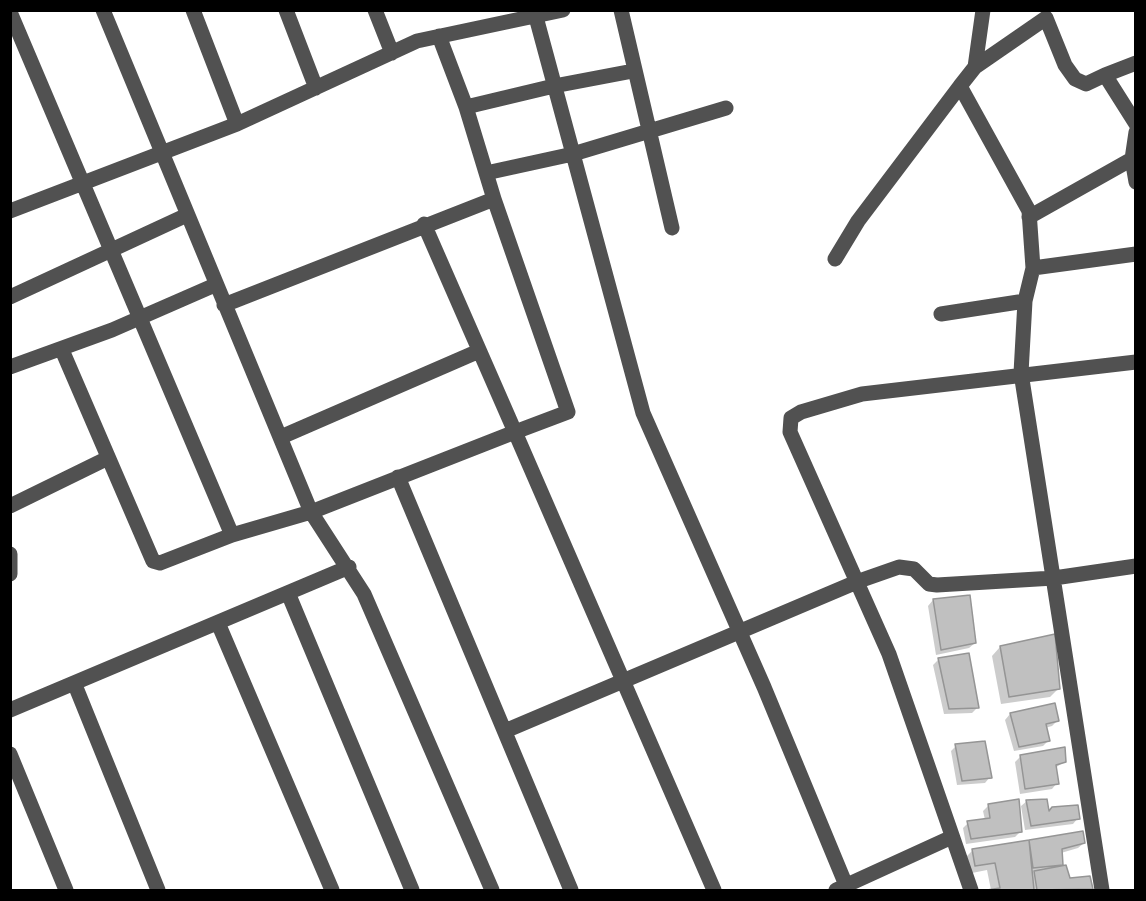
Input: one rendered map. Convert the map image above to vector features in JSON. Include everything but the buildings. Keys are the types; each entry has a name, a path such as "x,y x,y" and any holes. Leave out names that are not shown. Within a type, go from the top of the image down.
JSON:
{"street":[{"path":"103,10 311,512 349,567 364,594 492,891"},
{"path":"193,10 237,124"},
{"path":"286,10 316,88"},
{"path":"375,10 392,52"},
{"path":"10,211 237,124 417,41 563,10"},
{"path":"621,10 633,71 651,130 672,228"},
{"path":"975,67 983,10"},
{"path":"10,12 81,184 232,535"},
{"path":"536,17 643,413 740,633 844,889 952,837"},
{"path":"835,258 858,221 975,67 1046,18 1065,65 1078,82 1086,84 1136,63"},
{"path":"62,350 153,561 159,563 232,535 311,512 568,412 494,199 466,107 439,36"},
{"path":"466,107 554,86 633,71"},
{"path":"1105,75 1136,124"},
{"path":"960,86 1029,211 1033,268 1025,301 1021,374 1102,891"},
{"path":"486,173 573,154 726,108"},
{"path":"1136,132 1132,159 1136,182"},
{"path":"1029,217 1132,159"},
{"path":"224,305 494,199"},
{"path":"10,297 187,215"},
{"path":"424,225 714,891"},
{"path":"1033,268 1136,254"},
{"path":"10,367 62,350 215,285"},
{"path":"941,315 1025,301"},
{"path":"281,437 479,351"},
{"path":"971,891 889,654 859,581 790,432 791,418 801,412 862,394 1136,362"},
{"path":"10,506 108,458"},
{"path":"398,477 571,891"},
{"path":"10,554 10,574"},
{"path":"505,731 859,581 898,567 914,569 929,584 938,585 1054,578 1136,566"},
{"path":"10,710 75,685 349,567"},
{"path":"288,593 412,891"},
{"path":"218,623 332,891"},
{"path":"75,685 158,891"},
{"path":"10,754 66,891"}]}
